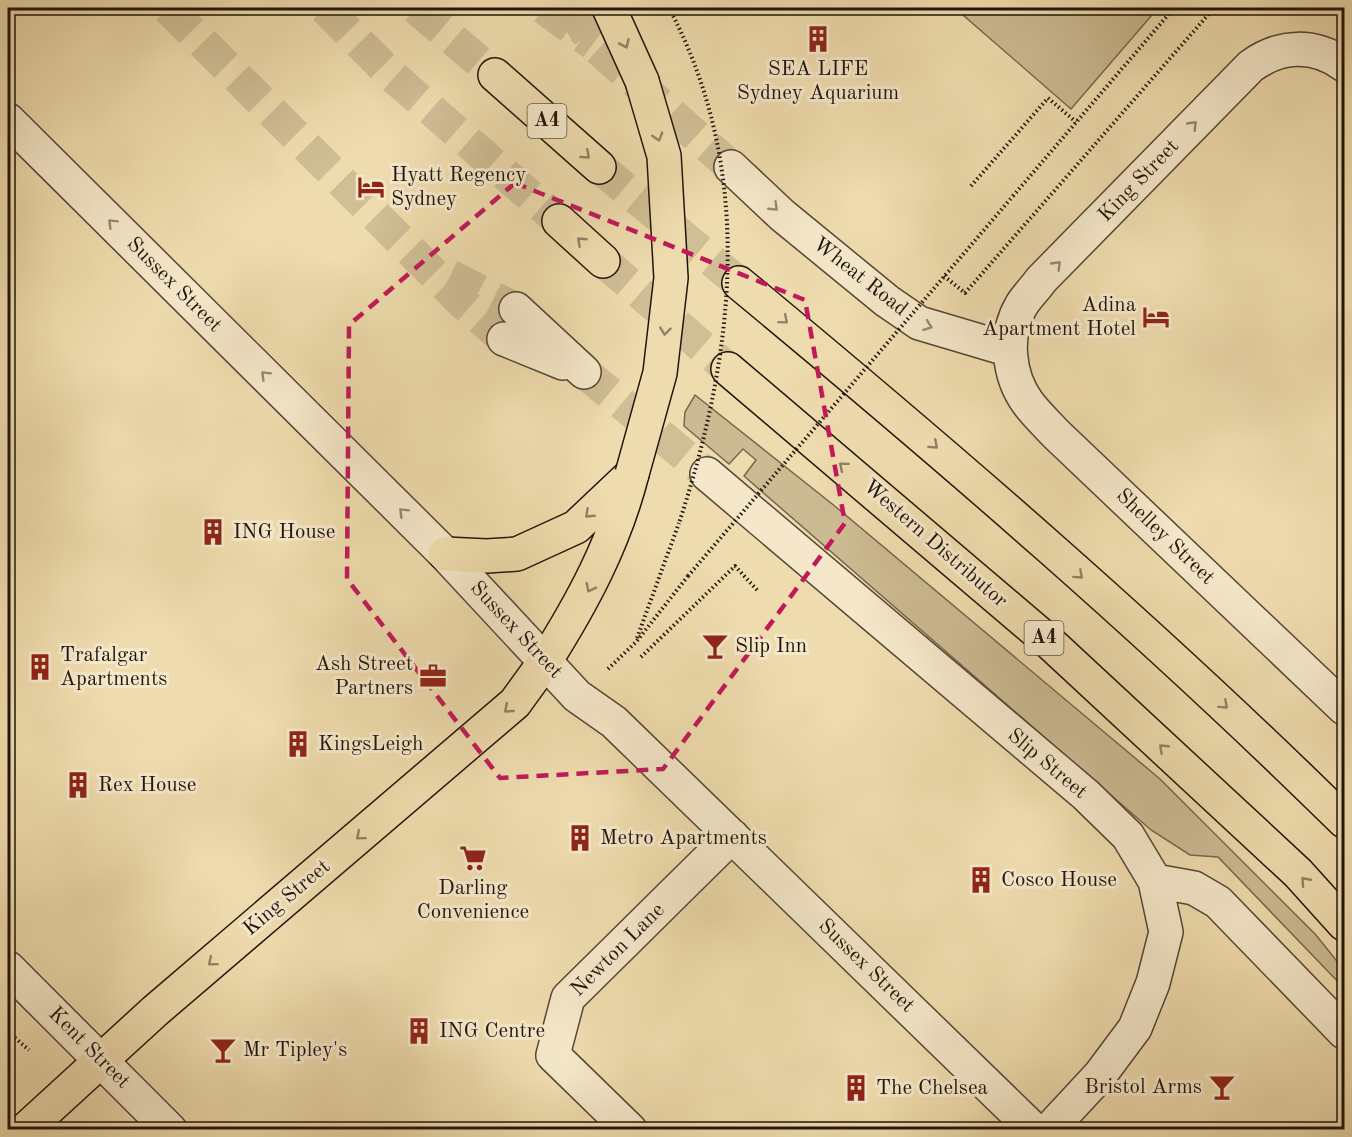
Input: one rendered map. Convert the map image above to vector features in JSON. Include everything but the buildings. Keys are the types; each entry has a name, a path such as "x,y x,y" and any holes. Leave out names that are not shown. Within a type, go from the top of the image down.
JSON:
{"main road":[{"name":"King Street","path":"25,1130 100,1059 515,703 544,663 580,606 605,556 622,513 660,373 670,278 664,156 642,81 609,8"},
{"name":"A4","path":"495,75 599,167"},
{"path":"559,221 603,261"},
{"path":"739,283 928,439 1257,735 1344,821"},
{"name":"Western Distributor","path":"728,369 1049,642 1298,873 1344,924"},
{"path":"445,554 487,556 517,554 576,527 632,474"}],"street":[{"name":"King Street","path":"1010,350 1012,325 1022,305 1041,280 1236,80 1267,54 1283,49 1317,51 1344,65"},
{"name":"Sussex Street","path":"8,120 445,554 577,696 614,722 1034,1130"},
{"name":"Wheat Road","path":"732,167 782,215 887,301 919,323 1010,350"},
{"path":"510,324 584,372"},
{"name":"Shelley Street","path":"1010,350 1016,377 1027,402 1056,434 1344,708"},
{"name":"Slip Street","path":"706,474 1086,795 1128,836 1155,881 1166,933 1153,983 1135,1028 1100,1075 1049,1130"},
{"name":"Newton Lane","path":"630,1130 553,1055 568,998 732,836"},
{"path":"1155,881 1194,888 1218,902 1344,1032"},
{"name":"Kent Street","path":"8,968 170,1130"}],"path":[{"path":"618,660 636,642 688,576 1174,8"},
{"path":"944,276 965,294 1214,8"},
{"path":"971,186 1048,98 1076,122"},
{"path":"636,642 679,523"},
{"path":"640,657 735,566 757,590"},
{"path":"8,1032 18,1041"}],"highlighted area":[{"path":"515,183 805,300 845,523 663,769 500,778 347,579 349,325"}],"shaded area":[{"path":"960,8 1158,8 1071,109 963,15"},
{"path":"695,395 836,507 1160,779 1316,935 1344,970 1344,988 1218,857 1190,855 1151,830 744,476 756,460 743,449 729,464 684,426 685,412"}],"tunnel":[{"path":"168,8 462,302 504,339"},
{"path":"325,8 389,73 559,221"},
{"path":"416,8 495,75"},
{"path":"544,8 593,44"},
{"path":"572,8 593,44 731,167"},
{"path":"599,167 739,283"},
{"path":"603,261 728,369"},
{"path":"450,276 516,309"},
{"path":"584,372 707,474"}],"place":[{"name":"SEA LIFE Sydney Aquarium","path":"818,39"},
{"name":"Hyatt Regency Sydney","path":"371,187"},
{"name":"Adina Apartment Hotel","path":"1156,317"},
{"name":"ING House","path":"213,532"},
{"name":"Slip Inn","path":"715,646"},
{"name":"Trafalgar Apartments","path":"40,667"},
{"name":"Ash Street Partners","path":"433,676"},
{"name":"KingsLeigh","path":"298,744"},
{"name":"Rex House","path":"78,785"},
{"name":"Metro Apartments","path":"580,838"},
{"name":"Darling Convenience","path":"473,858"},
{"name":"Cosco House","path":"981,880"},
{"name":"ING Centre","path":"419,1031"},
{"name":"Mr Tipley's","path":"223,1050"},
{"name":"Bristol Arms","path":"1222,1087"},
{"name":"The Chelsea","path":"856,1088"}]}
